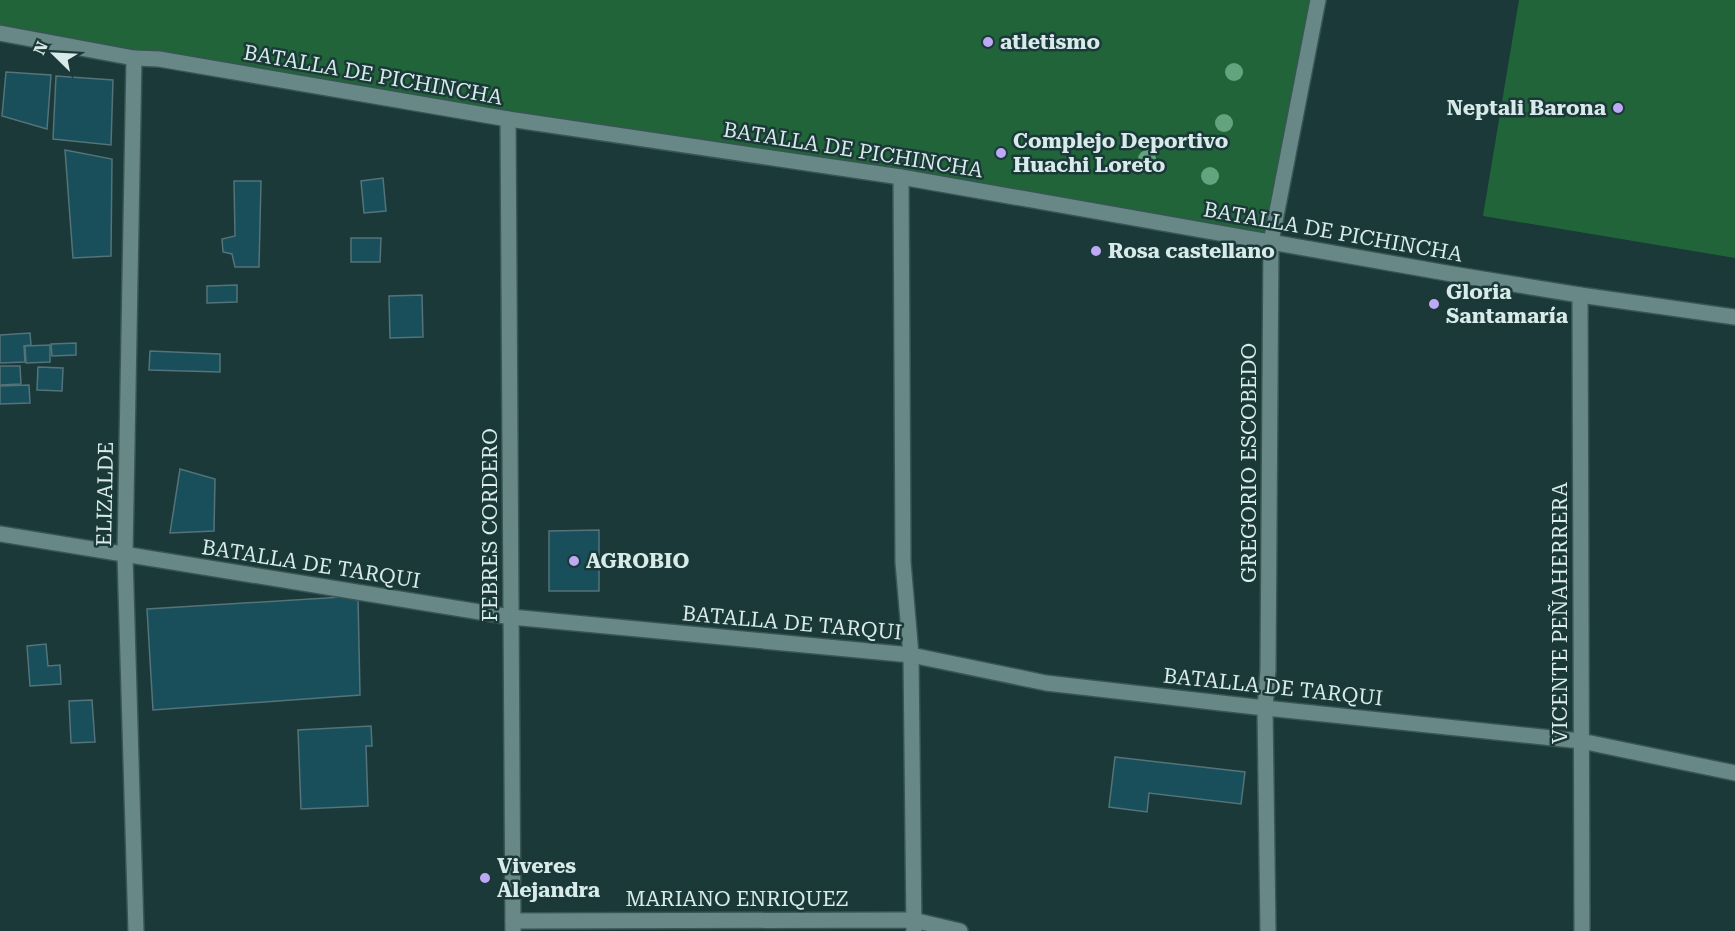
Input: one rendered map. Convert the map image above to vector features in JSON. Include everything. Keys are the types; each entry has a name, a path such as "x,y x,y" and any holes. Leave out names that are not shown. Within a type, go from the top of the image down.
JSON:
{"street":[{"name":"GREGORIO ESCOBEDO","path":"1268,931 1265,708 1268,670 1271,242 1318,0"},
{"name":"BATALLA DE PICHINCHA","path":"0,33 134,58 159,59 508,119 901,177 1580,295 1735,317"},
{"name":"ELIZALDE","path":"134,58 125,555 136,931"},
{"name":"FEBRES CORDERO","path":"508,119 513,926"},
{"path":"901,177 903,562 910,655 914,925"},
{"name":"VICENTE PEÑAHERRERA","path":"1580,295 1582,931"},
{"name":"BATALLA DE TARQUI","path":"0,534 511,617 910,655 1046,683 1581,741 1735,772"},
{"name":"MARIANO ENRIQUEZ","path":"513,926 914,925 960,931"}],"green space":[{"name":"Complejo Deportivo Huachi Loreto","path":"0,0 1320,0 1268,244 0,30"},
{"name":"Neptali Barona","path":"1519,0 1735,0 1735,258 1483,216"}],"building":[{"path":"6,72 51,75 47,129 2,116"},
{"path":"56,76 113,80 111,145 53,139"},
{"path":"65,150 112,159 111,256 73,258"},
{"path":"383,178 386,211 364,213 361,181"},
{"path":"234,181 261,181 259,267 235,267 232,254 223,252 222,239 235,236"},
{"path":"351,238 381,238 380,262 351,262"},
{"path":"237,285 237,302 207,303 207,286"},
{"path":"422,295 423,337 390,338 389,296"},
{"path":"30,333 31,345 24,346 25,362 0,363 0,335"},
{"path":"76,343 76,355 52,356 51,344"},
{"path":"50,345 50,362 26,363 25,346"},
{"path":"150,351 220,354 220,372 149,370"},
{"path":"0,366 20,366 21,384 0,385"},
{"path":"38,367 63,368 62,391 37,390"},
{"path":"29,385 30,403 0,404 0,386"},
{"path":"180,469 215,479 214,531 170,533"},
{"name":"AGROBIO","path":"599,530 599,591 549,591 549,531"},
{"path":"358,596 360,695 153,710 147,609"},
{"path":"46,644 48,666 60,665 61,684 30,686 27,646"},
{"path":"92,700 95,742 71,743 69,701"},
{"path":"371,726 372,746 366,746 368,806 301,809 298,730"},
{"path":"1115,757 1245,772 1241,804 1149,793 1147,812 1109,807"}],"place":[{"name":"atletismo","path":"988,42"},
{"name":"Neptali Barona","path":"1618,108"},
{"name":"Complejo Deportivo Huachi Loreto","path":"1001,153"},
{"name":"Rosa castellano","path":"1096,251"},
{"name":"Gloria Santamaría","path":"1434,304"},
{"name":"AGROBIO","path":"574,561"},
{"name":"Viveres Alejandra","path":"485,878"}]}
